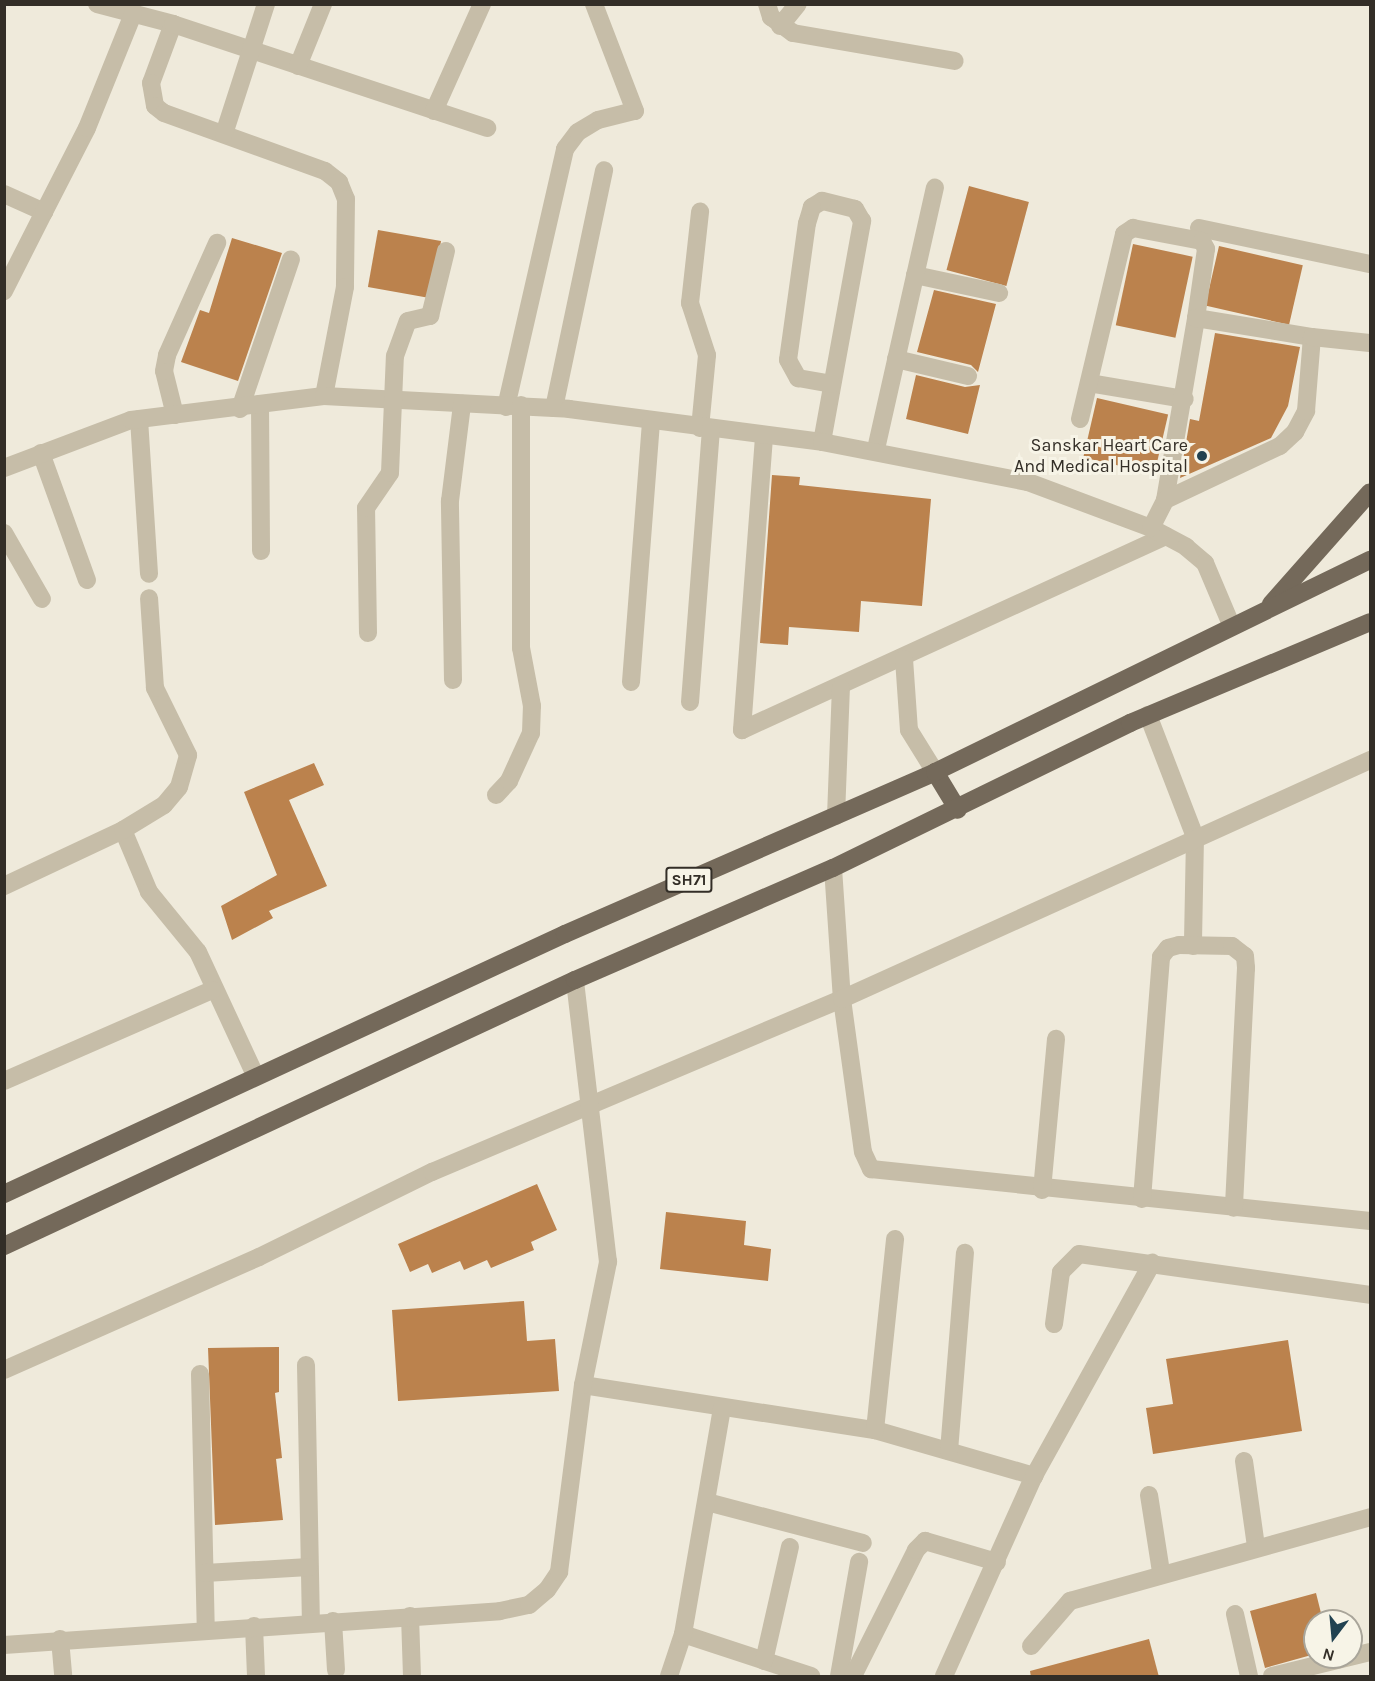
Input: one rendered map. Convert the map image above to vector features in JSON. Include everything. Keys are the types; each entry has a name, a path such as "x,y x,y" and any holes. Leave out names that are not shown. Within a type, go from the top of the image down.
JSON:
{"main road":[{"path":"1264,612 1371,492"},
{"name":"SH71","path":"4,1194 255,1075 935,772 1371,560"},
{"name":"SH71","path":"4,1246 575,980 833,868 958,810 1148,715 1371,622"},
{"path":"935,772 958,810"}],"street":[{"path":"97,4 173,24 487,128"},
{"path":"224,134 249,50 266,4"},
{"path":"298,66 323,4"},
{"path":"434,111 482,4"},
{"path":"495,795 509,781 531,733 532,706 521,648 513,406 565,149 578,132 598,120 635,111 594,4"},
{"path":"767,4 780,26 810,37 955,60"},
{"path":"780,26 798,4"},
{"path":"4,291 87,128 133,14"},
{"path":"173,24 151,83 155,106 325,171 339,182 346,199 345,287 324,396"},
{"path":"554,408 604,170"},
{"path":"876,449 934,188"},
{"path":"4,194 44,212"},
{"path":"822,442 862,221 855,209 822,201 812,207 807,223 788,360 798,378 831,384"},
{"path":"690,702 707,355 690,303 700,212"},
{"path":"1080,419 1120,242 1133,228 1202,241 1206,249 1185,399 1158,532"},
{"path":"1199,228 1371,264"},
{"path":"175,415 164,371 167,355 217,243"},
{"path":"369,633 366,508 390,473 394,400 392,379 399,343 408,321 430,316 446,251"},
{"path":"240,409 291,259"},
{"path":"915,275 999,293"},
{"path":"1196,318 1312,337 1371,343"},
{"path":"1165,500 1280,446 1295,432 1306,411 1312,337"},
{"path":"896,359 968,376"},
{"path":"1089,383 1185,399"},
{"path":"4,468 139,419 240,409 260,404 324,396 554,408 764,437 822,442 876,449 1028,482 1158,532 1205,563 1232,627"},
{"path":"260,404 261,551"},
{"path":"453,680 450,501 462,404"},
{"path":"139,419 149,574"},
{"path":"631,682 651,421"},
{"path":"764,437 742,730 904,659 1158,532"},
{"path":"41,453 87,580"},
{"path":"4,533 42,598"},
{"path":"4,886 123,830 174,795 186,766 184,743 154,688 149,598"},
{"path":"904,659 909,730 935,772"},
{"path":"836,816 841,688"},
{"path":"1148,715 1196,837 1193,945"},
{"path":"4,1370 259,1257 432,1172 590,1108 842,999 1196,837 1371,760"},
{"path":"123,830 149,892 186,933 255,1075"},
{"path":"833,868 842,999 863,1152 871,1169 1042,1190 1371,1221"},
{"path":"1142,1199 1161,957 1168,948 1193,945 1232,946 1245,956 1234,1208"},
{"path":"4,1645 60,1639 500,1611 529,1605 547,1590 559,1572 583,1386 608,1262 575,980"},
{"path":"4,1081 212,990"},
{"path":"1042,1190 1056,1039"},
{"path":"874,1430 895,1239"},
{"path":"949,1451 965,1253"},
{"path":"1054,1324 1060,1272 1079,1254 1371,1294"},
{"path":"944,1677 1034,1476 1152,1263"},
{"path":"306,1365 311,1623"},
{"path":"200,1374 206,1629"},
{"path":"583,1386 874,1430 1034,1476"},
{"path":"669,1677 682,1634 722,1408"},
{"path":"1244,1461 1256,1546"},
{"path":"1149,1495 1161,1572"},
{"path":"707,1502 863,1543"},
{"path":"1031,1646 1070,1601 1161,1572 1371,1517"},
{"path":"853,1677 916,1550 925,1541 997,1562"},
{"path":"764,1661 790,1547"},
{"path":"839,1677 859,1562"},
{"path":"204,1573 309,1567"},
{"path":"1235,1614 1249,1677"},
{"path":"410,1616 412,1677"},
{"path":"333,1621 336,1670"},
{"path":"254,1626 256,1677"},
{"path":"682,1634 811,1677"},
{"path":"60,1639 63,1677"},
{"path":"1272,1677 1371,1652"}],"building":[{"path":"969,186 1029,202 1006,286 946,270"},
{"path":"378,230 441,241 431,298 368,287"},
{"path":"232,238 282,253 238,381 181,362 200,310 209,313"},
{"path":"1133,244 1193,257 1175,338 1116,325"},
{"path":"1219,246 1303,265 1289,325 1205,305"},
{"path":"934,290 996,304 978,372 971,365 917,352"},
{"path":"1215,333 1300,347 1288,406 1271,438 1180,478 1190,419 1199,421"},
{"path":"916,375 965,387 980,385 968,434 906,419"},
{"path":"1097,398 1168,414 1154,474 1083,457"},
{"path":"772,475 800,477 799,485 931,499 922,606 861,601 859,632 789,627 788,645 760,643"},
{"path":"314,763 324,785 289,800 327,886 269,911 273,918 232,940 221,906 277,875 244,792"},
{"path":"537,1184 557,1230 531,1242 534,1250 491,1268 487,1260 464,1270 460,1261 432,1273 428,1264 410,1272 398,1244"},
{"path":"666,1212 746,1221 744,1245 771,1249 768,1281 660,1269"},
{"path":"524,1301 527,1341 555,1339 559,1391 398,1401 392,1310"},
{"path":"1288,1340 1302,1431 1153,1454 1146,1408 1173,1404 1166,1359"},
{"path":"279,1347 279,1392 275,1393 282,1458 276,1459 283,1520 215,1525 208,1348"},
{"path":"1316,1593 1320,1609 1303,1609 1303,1657 1265,1668 1250,1611"},
{"path":"1149,1639 1159,1677 1031,1677 1030,1671"}],"place":[{"name":"Sanskar Heart Care And Medical Hospital","path":"1202,456"}]}
